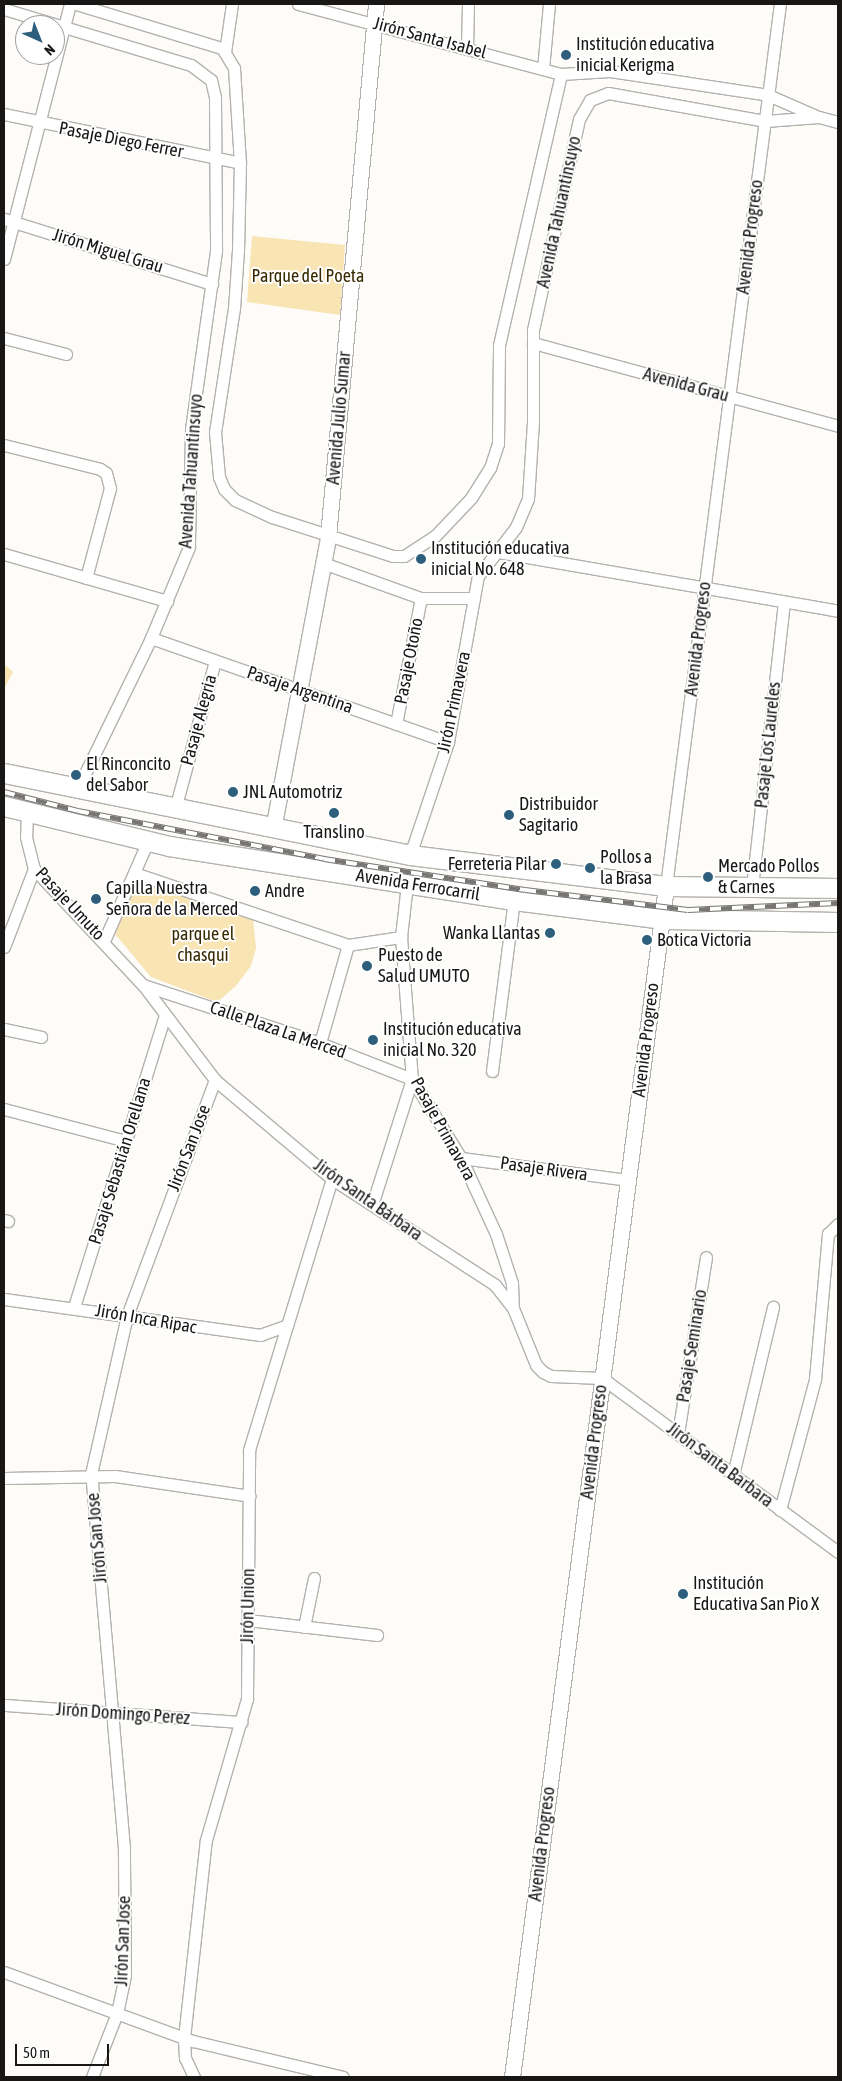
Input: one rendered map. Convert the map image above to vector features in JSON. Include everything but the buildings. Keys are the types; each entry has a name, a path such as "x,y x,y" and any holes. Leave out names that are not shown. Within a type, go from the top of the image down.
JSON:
{"main road":[{"name":"Avenida Ferrocarril","path":"4,773 77,790 410,855 666,886 838,888"},
{"name":"Avenida Ferrocarril","path":"4,806 148,841 514,900 662,920 838,922"}],"street":[{"path":"65,22 70,4"},
{"path":"76,4 201,40 226,52"},
{"path":"232,4 226,52 234,68 240,163 234,308 214,432 220,477 224,490 235,500 328,537 393,556 404,556 435,536 471,498 490,468 498,444 499,344 561,74"},
{"name":"Jirón Santa Isabel","path":"298,4 561,74"},
{"name":"Avenida Julio Sumar","path":"273,829 328,537 376,24 376,4"},
{"path":"467,48 468,4"},
{"path":"543,69 549,4"},
{"name":"Avenida Progreso","path":"512,2077 780,4"},
{"path":"4,9 26,15"},
{"name":"Avenida Tahuantinsuyo","path":"65,25 191,65 204,72 211,80 215,98 216,160 216,251 191,428 189,547 151,638 77,790"},
{"path":"4,258 8,220 39,124 54,65"},
{"name":"Avenida Tahuantinsuyo","path":"561,74 610,71 768,95 819,117 838,122"},
{"name":"Avenida Tahuantinsuyo","path":"498,552 516,527 528,499 533,330 579,119 590,100 608,93 765,121 819,117"},
{"name":"Pasaje Diego Ferrer","path":"4,114 39,124 216,160 240,163"},
{"name":"Jirón Miguel Grau","path":"8,220 212,284"},
{"path":"4,338 66,354"},
{"name":"Avenida Grau","path":"533,344 838,426"},
{"path":"4,445 100,469 108,479 110,488 86,578"},
{"path":"498,552 838,611"},
{"name":"Jirón Primavera","path":"410,855 448,742 478,576 498,552"},
{"path":"4,554 167,601"},
{"path":"323,563 421,598 474,598"},
{"name":"Pasaje Otoño","path":"396,724 421,598"},
{"name":"Pasaje Los Laureles","path":"752,887 784,603"},
{"name":"Pasaje Argentina","path":"151,638 448,742"},
{"name":"Pasaje Alegria","path":"175,809 215,661"},
{"name":"Pasaje Umuto","path":"27,812 26,837 34,869 104,940 143,984"},
{"path":"104,940 148,841"},
{"path":"4,947 34,869"},
{"path":"134,873 348,944 401,937"},
{"name":"Pasaje Primavera","path":"407,884 401,937 412,1079 461,1158 496,1234 512,1283 513,1308"},
{"path":"492,1071 514,900"},
{"path":"320,1043 348,944"},
{"name":"Calle Plaza La Merced","path":"143,984 320,1043 412,1079"},
{"name":"Jirón Santa Bárbara","path":"143,984 215,1080 332,1179 495,1286 513,1308 536,1365 543,1372 551,1376 602,1378"},
{"name":"Pasaje Sebastián Orellana","path":"74,1307 165,1015"},
{"path":"4,1029 41,1037"},
{"path":"372,1205 412,1079"},
{"name":"Jirón San Jose","path":"92,2077 117,2014 125,1975 124,1857 114,1714 91,1474 127,1316 215,1080"},
{"path":"4,1110 126,1141"},
{"name":"Pasaje Rivera","path":"461,1158 628,1180"},
{"name":"Jirón Union","path":"194,2077 185,2058 184,2038 206,1840 247,1699 250,1496 248,1450 332,1179"},
{"path":"780,1510 815,1379 828,1234 838,1224"},
{"name":"Pasaje Seminario","path":"678,1434 706,1258"},
{"name":"Jirón Inca Ripac","path":"4,1299 74,1307 260,1335 287,1325"},
{"path":"733,1475 774,1307"},
{"name":"Jirón Santa Barbara","path":"602,1378 838,1552"},
{"path":"4,1478 91,1474 250,1496"},
{"path":"304,1627 314,1578"},
{"path":"248,1620 377,1634"},
{"name":"Jirón Domingo Perez","path":"4,1705 241,1722"},
{"path":"4,1972 184,2038 343,2077"}],"green space":[{"name":"Parque del Poeta","path":"252,236 345,245 340,315 247,302"},
{"path":"4,664 13,672 4,689"},
{"name":"parque el chasqui","path":"145,880 253,919 256,948 251,966 235,987 217,1002 151,977 115,934 136,884"}],"railway":[{"path":"4,792 78,811 324,859 525,890 688,910 838,903"}],"place":[{"name":"Institución educativa inicial Kerigma","path":"566,55"},
{"name":"Institución educativa inicial No. 648","path":"421,559"},
{"name":"El Rinconcito del Sabor","path":"76,775"},
{"name":"JNL Automotriz","path":"233,792"},
{"name":"Translino","path":"334,813"},
{"name":"Distribuidor Sagitario","path":"509,815"},
{"name":"Ferreteria Pilar","path":"556,864"},
{"name":"Pollos a la Brasa","path":"590,868"},
{"name":"Mercado Pollos & Carnes","path":"708,877"},
{"name":"Andre","path":"255,891"},
{"name":"Capilla Nuestra Señora de la Merced","path":"96,899"},
{"name":"Wanka Llantas","path":"550,933"},
{"name":"Botica Victoria","path":"647,940"},
{"name":"Puesto de Salud UMUTO","path":"367,966"},
{"name":"Institución educativa inicial No. 320","path":"373,1040"},
{"name":"Institución Educativa San Pio X","path":"683,1594"}]}
